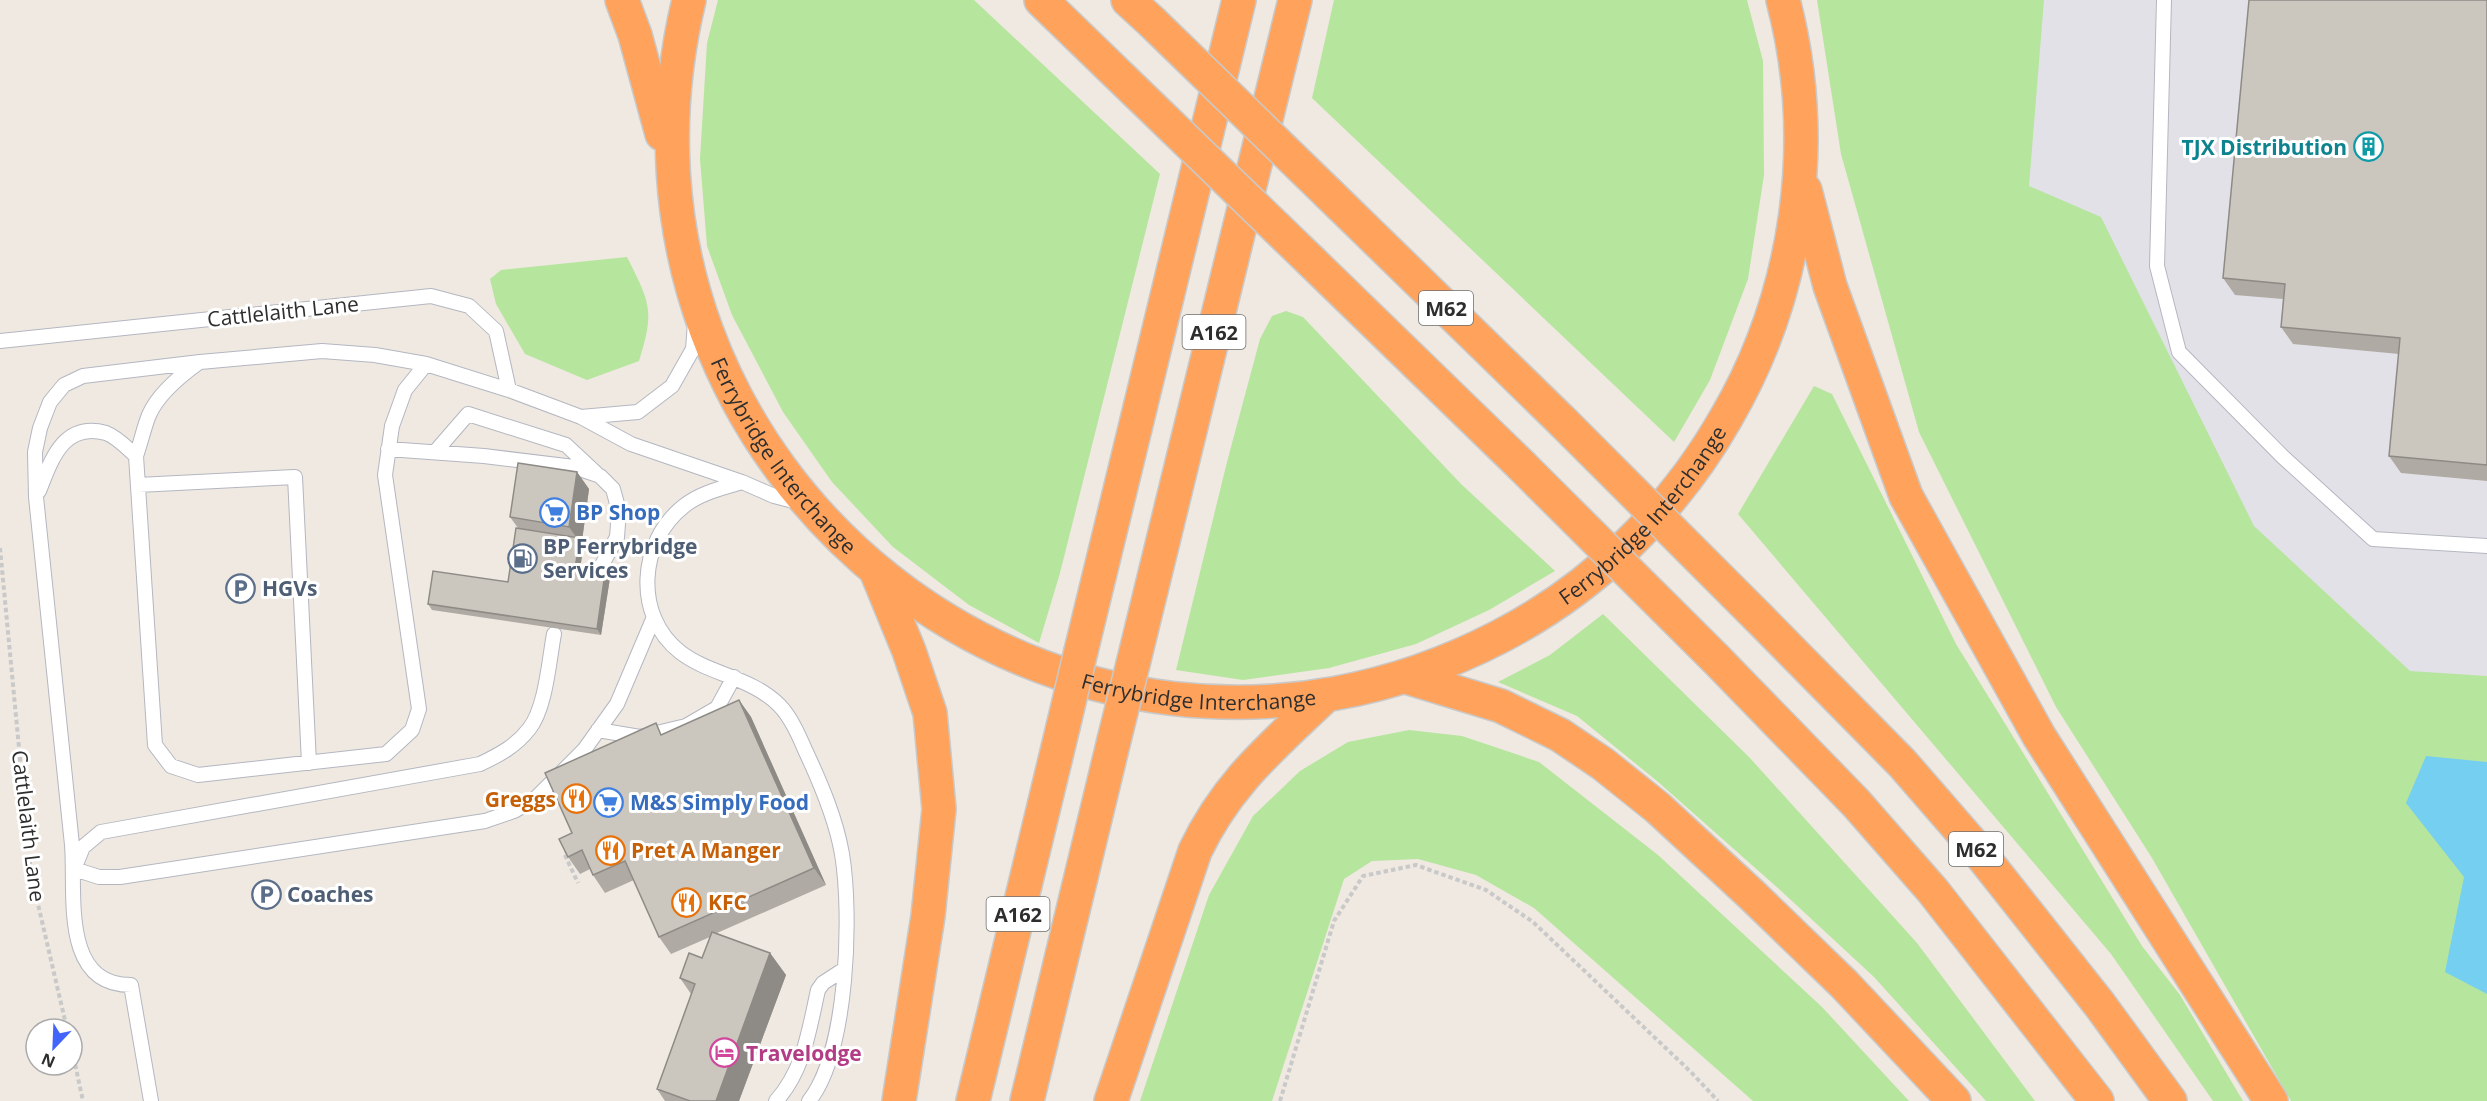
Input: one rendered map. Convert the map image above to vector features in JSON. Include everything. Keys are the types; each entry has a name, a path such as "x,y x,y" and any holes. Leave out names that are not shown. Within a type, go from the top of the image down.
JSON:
{"highway":[{"path":"622,0 635,35 672,168"},
{"name":"Ferrybridge Interchange","path":"689,0 680,37 672,102 672,168 676,215 697,306 715,356 738,404 766,450 807,504 840,540 877,573 932,613 992,646 1056,672 1122,690 1189,700 1257,702 1326,695 1406,677 1479,648 1548,609 1580,586 1625,548 1666,505 1690,475 1737,401 1757,357 1774,312 1791,242 1800,170 1800,100 1791,31 1782,0"},
{"name":"M62","path":"1041,0 1521,465 1716,659 1856,803 1933,891 2097,1101"},
{"name":"M62","path":"1128,0 1563,422 1902,763 1975,847 2100,1005 2170,1101"},
{"name":"A162","path":"973,1101 1239,0"},
{"name":"A162","path":"1027,1101 1295,0"},
{"path":"1800,170 1830,286 1906,496 2039,736 2271,1101"},
{"path":"877,573 909,651 930,713 939,810 928,916 899,1101"},
{"path":"1406,677 1501,706 1560,735 1603,764 1658,808 1753,896 1844,984 1954,1101"},
{"path":"1111,1101 1187,874 1209,821 1232,788 1253,764 1326,695"}],"lane":[{"path":"2164,0 2157,266 2179,352 2283,457 2373,539 2487,546"},
{"name":"Cattlelaith Lane","path":"0,341 430,296 469,306 496,331 509,390"},
{"path":"581,417 638,412 672,386 693,349 697,306"},
{"path":"151,1101 131,986 117,986 105,980 88,966 78,943 72,895 74,869 36,497 35,452 40,428 50,402 64,385 83,376 200,362 322,351 375,355 426,364 509,390 581,417 631,444 742,482 774,496 807,504"},
{"path":"200,362 184,374 155,405 149,415 136,456 155,745 171,766 198,775 386,754 412,730 419,709 385,475 392,426 405,390 426,364"},
{"path":"435,452 468,414 566,445 613,489 619,511 617,537 597,574"},
{"path":"36,497 53,457 67,438 77,433 106,433 136,456"},
{"path":"388,449 484,456 574,468 600,476"},
{"path":"138,485 295,477 309,763"},
{"path":"742,482 706,493 684,505 666,523 654,544 647,568 647,593 654,617 664,635 678,651 695,663 758,688 780,705 797,731 830,812 842,852 847,894 847,930 839,1023 830,1062 818,1090 809,1101"},
{"path":"74,869 99,877 120,878 485,821 514,811 536,798 584,750 617,704 654,617"},
{"path":"74,869 83,847 101,832 480,764 507,751 531,728 541,702 554,634"},
{"path":"598,730 640,737 687,726 717,708 734,677"},
{"path":"776,1101 792,1081 798,1068 818,990 823,983 843,970"}],"path":[{"name":"Cattlelaith Lane","path":"0,548 31,874 64,1017"},
{"path":"576,848 564,853 574,868 578,882"},
{"path":"1280,1101 1334,921 1363,876 1416,865 1486,890 1533,922 1691,1072 1718,1101"},
{"path":"566,872 574,868"},
{"path":"78,1077 84,1101"}],"shaded area":[{"path":"2004,0 2487,0 2487,721 2204,700 1991,230"}],"green space":[{"path":"718,0 974,0 1160,174 1060,573 1039,643 969,605 893,547 832,482 783,412 732,315 707,246 700,159 707,43"},
{"path":"1334,0 1747,0 1763,61 1764,175 1748,279 1710,380 1674,442 1312,98"},
{"path":"1817,0 2044,0 2029,186 2101,217 2254,526 2410,671 2487,676 2487,1101 2291,1101 2152,858 2056,707 1919,432 1841,154"},
{"path":"627,257 641,285 648,307 647,330 639,361 587,380 525,354 496,304 490,279 501,270"},
{"path":"1286,311 1303,317 1461,484 1555,571 1489,610 1416,644 1329,668 1243,680 1176,670 1260,339 1272,316"},
{"path":"1814,386 1832,394 1956,644 2142,946 2180,995 2243,1101 2213,1101 2111,954 1738,514"},
{"path":"1603,614 1749,757 1917,943 2035,1101 1986,1101 1874,977 1657,781 1577,716 1498,682 1550,655"},
{"path":"1409,730 1462,736 1539,762 1658,855 1822,1007 1909,1101 1753,1101 1534,908 1476,875 1418,859 1372,861 1344,879 1272,1101 1140,1101 1209,895 1253,816 1300,771 1348,742"}],"water":[{"path":"2426,756 2487,762 2487,994 2445,972 2464,877 2406,803"}],"building":[{"name":"TJX Distribution","path":"2249,0 2487,0 2487,465 2389,456 2400,338 2281,327 2285,284 2223,278"},
{"path":"518,463 577,472 569,527 510,517"},
{"path":"516,528 580,538 575,568 605,573 597,629 428,604 433,571 508,582"},
{"path":"739,700 814,868 659,937 625,861 593,875 582,850 568,857 559,839 572,833 545,773 656,723 661,735"},
{"path":"712,932 770,953 716,1101 690,1101 657,1089 695,984 680,978 689,953 702,958"}],"place":[{"name":"TJX Distribution","path":"2368,147"},
{"name":"BP Shop","path":"555,512"},
{"name":"BP Ferrybridge Services","path":"522,558"},
{"name":"HGVs","path":"241,588"},
{"name":"Greggs","path":"577,799"},
{"name":"M&S Simply Food","path":"609,802"},
{"name":"Pret A Manger","path":"610,850"},
{"name":"Coaches","path":"266,894"},
{"name":"KFC","path":"687,902"},
{"name":"Travelodge","path":"725,1053"}]}
